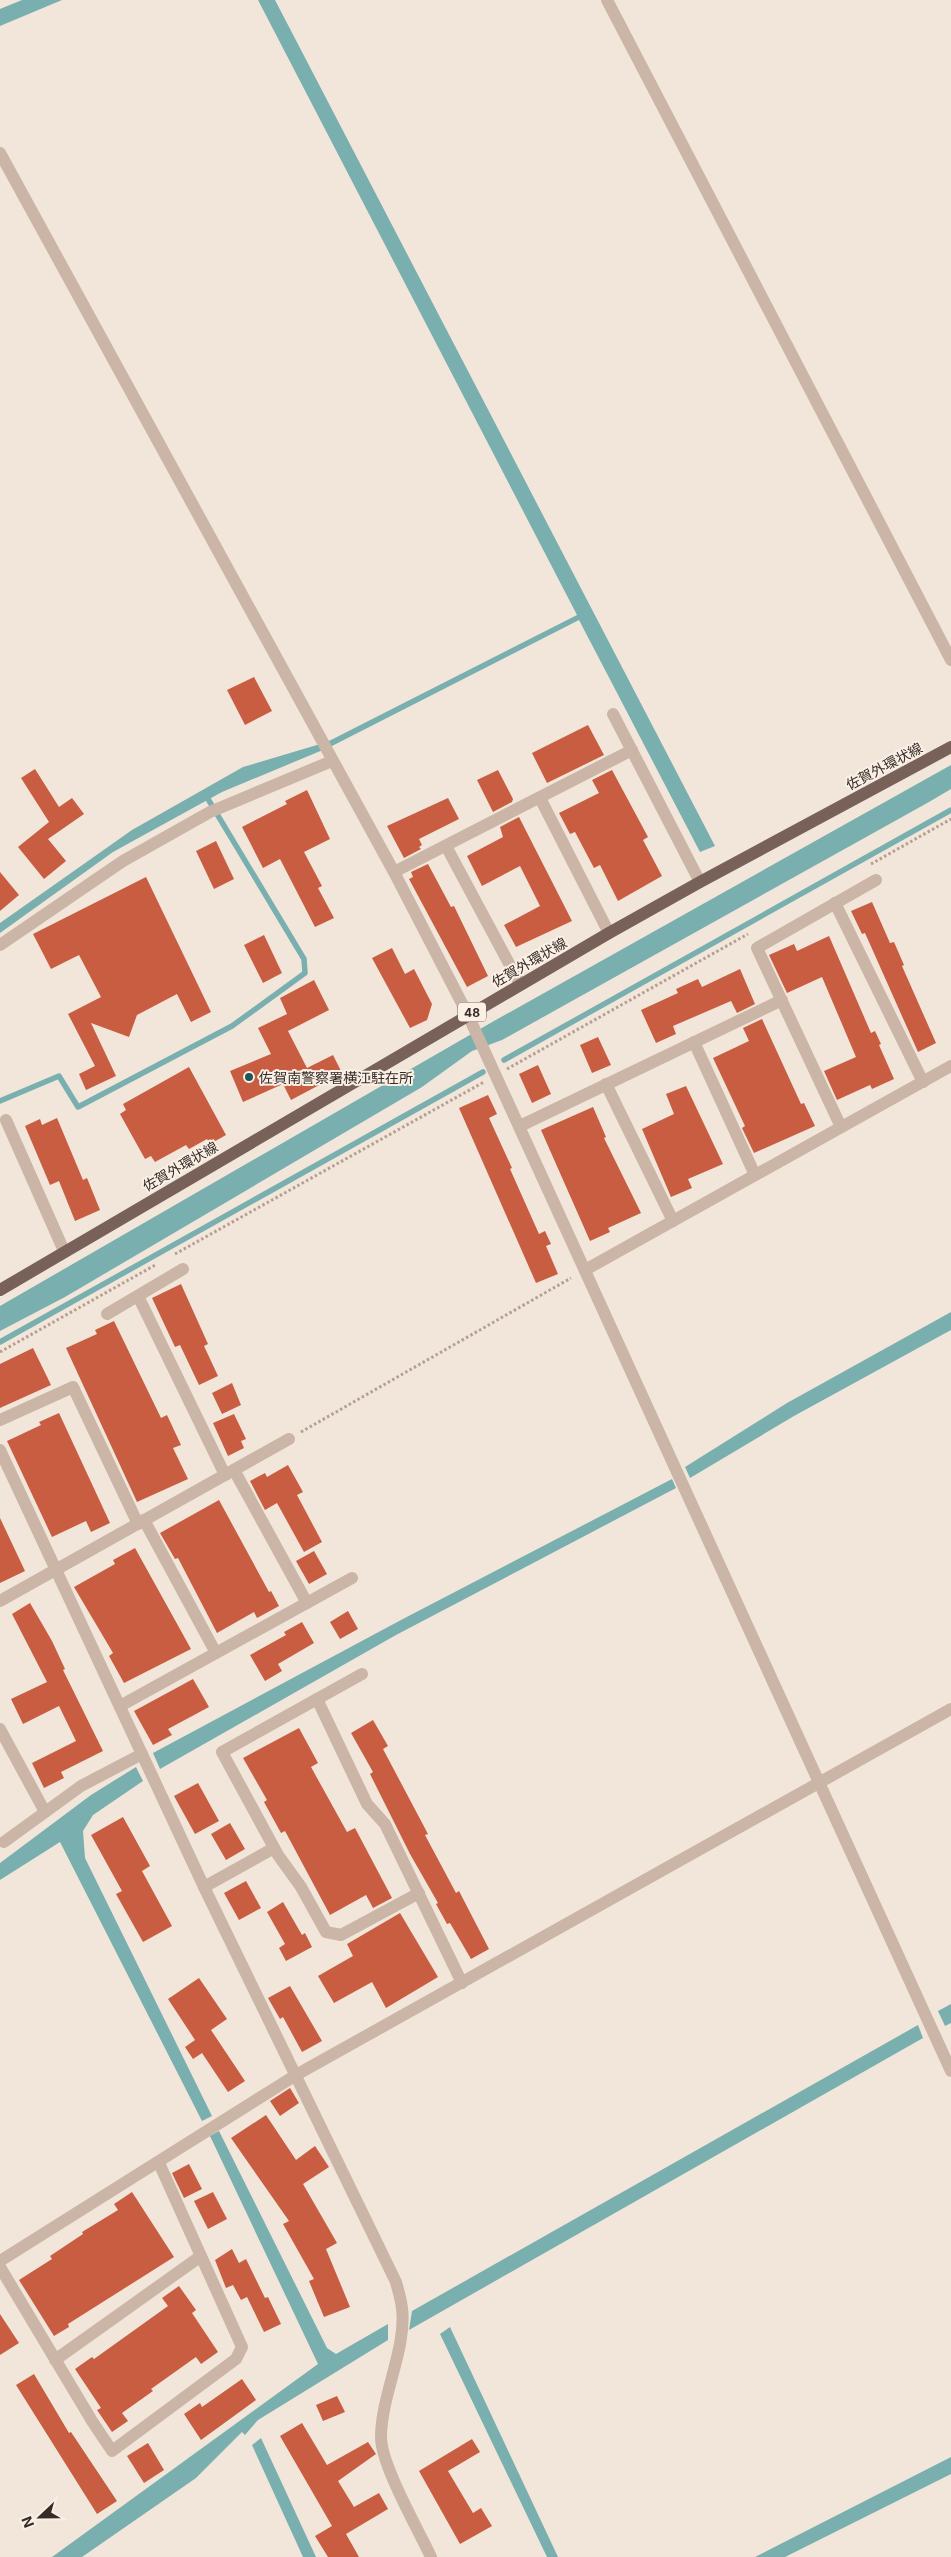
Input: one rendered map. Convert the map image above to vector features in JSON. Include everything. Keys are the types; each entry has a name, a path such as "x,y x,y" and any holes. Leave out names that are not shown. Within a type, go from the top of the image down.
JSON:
{"main road":[{"name":"佐賀外環状線","path":"0,1290 64,1251 469,1018 520,984 609,933 951,747"}],"street":[{"path":"607,0 951,660"},
{"path":"0,153 394,872 485,1049 951,2071"},
{"path":"613,714 700,882"},
{"path":"394,872 632,750"},
{"path":"0,945 123,861 215,809 330,758"},
{"path":"540,798 609,933"},
{"path":"446,846 520,984"},
{"path":"841,1127 757,948 876,880"},
{"path":"835,903 923,1082"},
{"path":"520,1126 782,1000"},
{"path":"694,1042 755,1175"},
{"path":"585,1270 951,1066"},
{"path":"606,1084 673,1221"},
{"path":"6,1120 64,1251"},
{"path":"107,1314 183,1269"},
{"path":"138,1296 229,1472 307,1603"},
{"path":"0,1420 73,1387 141,1522 216,1653"},
{"path":"0,1601 289,1439"},
{"path":"0,1450 204,1887 396,2282 402,2309 398,2349 384,2412 381,2437 384,2458 431,2557"},
{"path":"120,1706 352,1578"},
{"path":"362,1674 222,1752 274,1848 301,1887 326,1932 341,1935 419,1893"},
{"path":"317,1699 367,1804 385,1824 462,1983"},
{"path":"0,2261 159,2163 296,2075 951,1709"},
{"path":"0,1728 45,1812"},
{"path":"4,1842 81,1786 142,1754"},
{"path":"204,1887 274,1848"},
{"path":"0,2267 55,2360 112,2450 236,2359 242,2347 159,2163"},
{"path":"55,2360 201,2256"}],"path":[{"path":"865,868 951,819"},
{"path":"174,1255 754,930"},
{"path":"0,1352 166,1260"},
{"path":"289,1439 585,1270"}],"water":[{"path":"22,0 62,0 0,26 0,9"},
{"path":"258,0 275,0 715,846 700,852 579,620 330,747 222,792 113,852 0,933 0,923 132,830 243,767 327,742 577,615"},
{"path":"951,765 951,789 502,1040 472,1051 422,1087 65,1297 0,1331 0,1306 494,1021"},
{"path":"951,1312 951,1330 794,1416 690,1478 685,1467 787,1403"},
{"path":"672,1479 676,1488 396,1635 160,1769 153,1753 401,1620"},
{"path":"136,1767 143,1781 93,1815 83,1831 85,1858 212,2116 202,2121 60,1842 0,1880 0,1863 91,1795"},
{"path":"951,2004 951,2023 945,2026 938,2011"},
{"path":"918,2025 923,2038 409,2330 412,2311"},
{"path":"219,2131 327,2348 336,2354 388,2324 388,2340 258,2420 245,2435 242,2432 196,2478 82,2557 52,2557 318,2364 210,2136"},
{"path":"450,2327 558,2557 547,2557 440,2334"},
{"path":"261,2438 316,2557 303,2557 252,2445"},
{"path":"951,2457 951,2474 785,2557 755,2557"}],"building":[{"path":"254,677 272,711 245,725 227,690"},
{"path":"588,725 604,755 547,783 532,753"},
{"path":"35,769 59,807 72,798 84,814 48,839 66,861 44,879 18,847 49,822 21,778"},
{"path":"498,770 513,799 512,802 493,812 477,780"},
{"path":"612,770 648,837 643,840 662,876 618,901 600,865 594,868 575,832 570,834 559,813 599,793 592,780"},
{"path":"307,790 330,839 304,852 322,886 318,888 334,918 315,927 280,859 263,868 242,827 287,804 285,801"},
{"path":"448,798 459,819 419,839 422,845 419,847 421,849 404,858 387,826"},
{"path":"519,817 572,921 516,947 504,925 540,906 520,866 482,886 467,856 503,837 500,827"},
{"path":"216,841 234,879 214,889 196,851"},
{"path":"428,864 451,907 454,906 488,976 467,987 409,879 413,877 411,872"},
{"path":"0,872 19,895 0,911"},
{"path":"146,877 211,1012 191,1022 177,994 137,1015 129,1037 91,1023 116,1076 86,1090 79,1074 95,1066 68,1014 101,997 79,955 51,969 33,934"},
{"path":"872,902 890,943 894,942 904,965 902,966 936,1043 918,1052 865,933 862,934 851,911"},
{"path":"264,935 282,973 263,983 244,945"},
{"path":"829,936 871,1033 875,1031 881,1044 879,1045 894,1079 872,1089 870,1085 837,1100 824,1071 856,1057 822,977 787,993 769,955 794,944 797,951"},
{"path":"392,948 405,974 414,969 432,1004 427,1020 410,1028 372,958"},
{"path":"740,969 755,1004 737,1013 731,1001 673,1026 676,1034 656,1043 641,1010 678,993 676,989 698,979 702,987"},
{"path":"314,980 329,1010 288,1031 307,1068 333,1055 342,1073 291,1100 283,1084 243,1102 230,1071 271,1054 258,1028 287,1014 280,998"},
{"path":"762,1019 801,1104 804,1103 815,1126 754,1153 742,1128 745,1126 713,1058 749,1041 743,1028"},
{"path":"598,1037 611,1065 592,1073 580,1045"},
{"path":"538,1065 551,1094 532,1103 519,1074"},
{"path":"189,1067 226,1135 210,1144 207,1139 189,1149 186,1145 155,1162 151,1156 145,1159 120,1114 126,1110 123,1104"},
{"path":"686,1086 723,1164 688,1179 692,1188 671,1197 642,1129 674,1114 666,1094"},
{"path":"488,1095 497,1114 489,1118 512,1168 510,1169 539,1234 545,1231 551,1244 546,1246 558,1274 536,1283 459,1108"},
{"path":"593,1107 606,1137 604,1138 641,1213 608,1228 610,1232 590,1241 541,1130"},
{"path":"57,1118 83,1180 87,1178 100,1210 75,1221 59,1181 50,1185 25,1126 40,1119 42,1125"},
{"path":"181,1284 208,1344 204,1346 218,1376 199,1385 180,1345 175,1347 152,1298"},
{"path":"114,1321 161,1418 167,1415 181,1445 173,1448 188,1479 137,1502 66,1348 97,1334 95,1330"},
{"path":"33,1348 51,1385 0,1408 0,1364"},
{"path":"232,1383 241,1405 222,1414 212,1393"},
{"path":"59,1413 110,1523 91,1532 86,1521 52,1537 7,1441 41,1425 39,1422"},
{"path":"234,1414 246,1439 241,1441 244,1448 228,1456 213,1423"},
{"path":"288,1465 303,1492 297,1495 322,1542 304,1552 277,1503 265,1510 250,1481 265,1473 267,1477"},
{"path":"219,1500 269,1592 271,1591 279,1606 257,1618 254,1612 217,1633 178,1558 175,1559 160,1533"},
{"path":"0,1518 25,1571 0,1583"},
{"path":"135,1548 191,1649 124,1683 109,1656 113,1653 74,1587 115,1564 113,1560"},
{"path":"314,1551 327,1574 309,1584 296,1561"},
{"path":"30,1603 52,1641 65,1669 63,1670 103,1751 61,1772 64,1778 44,1788 32,1763 76,1741 59,1706 23,1724 11,1699 47,1682 12,1614"},
{"path":"348,1611 358,1629 340,1639 330,1622"},
{"path":"302,1622 314,1643 278,1664 282,1671 265,1681 250,1655 286,1635 284,1632"},
{"path":"193,1679 209,1707 168,1729 172,1735 153,1745 134,1711"},
{"path":"373,1720 388,1746 383,1749 428,1834 425,1835 456,1893 459,1891 489,1949 471,1959 450,1923 447,1924 436,1904 438,1903 410,1854 370,1774 373,1772 351,1733"},
{"path":"299,1728 318,1763 311,1767 347,1832 355,1828 392,1898 373,1908 366,1895 330,1915 285,1831 281,1833 264,1802 267,1800 243,1758"},
{"path":"198,1783 219,1821 195,1834 174,1796"},
{"path":"123,1817 150,1866 142,1871 172,1926 143,1942 116,1894 122,1891 91,1835"},
{"path":"230,1823 245,1849 226,1860 211,1834"},
{"path":"246,1881 261,1908 239,1920 224,1893"},
{"path":"283,1902 302,1935 305,1933 312,1947 286,1961 279,1948 285,1944 267,1912"},
{"path":"400,1913 438,1977 386,2008 372,1982 334,2003 318,1976 353,1956 347,1944"},
{"path":"199,1978 227,2019 211,2030 245,2081 228,2092 202,2053 193,2059 185,2047 195,2040 168,1999"},
{"path":"290,1986 322,2041 302,2052 283,2017 280,2019 268,1998"},
{"path":"290,2088 299,2103 280,2116 270,2101"},
{"path":"266,2115 296,2160 315,2146 329,2167 303,2184 337,2243 326,2249 350,2307 324,2317 309,2281 314,2279 283,2224 289,2221 231,2138"},
{"path":"189,2164 202,2189 184,2198 172,2173"},
{"path":"132,2192 174,2257 68,2324 69,2327 54,2336 19,2280 52,2259 50,2256 83,2234 82,2232 118,2210 114,2204"},
{"path":"213,2192 227,2219 208,2229 194,2201"},
{"path":"232,2249 239,2263 246,2259 265,2298 268,2297 281,2324 264,2332 247,2297 241,2300 233,2285 226,2288 215,2260"},
{"path":"179,2286 196,2310 192,2313 218,2352 201,2364 196,2357 151,2389 153,2391 122,2413 128,2421 112,2432 97,2410 101,2408 75,2369 92,2357 94,2359 168,2306 162,2298"},
{"path":"0,2314 19,2343 0,2355"},
{"path":"34,2374 69,2433 71,2432 117,2501 97,2514 16,2385"},
{"path":"242,2379 256,2400 201,2440 184,2414 200,2403 202,2407"},
{"path":"337,2396 345,2412 323,2421 316,2405"},
{"path":"302,2423 327,2465 368,2442 376,2454 338,2481 354,2507 379,2493 388,2509 346,2534 359,2557 328,2557 315,2536 332,2526 280,2436"},
{"path":"472,2439 480,2452 448,2471 473,2513 481,2508 492,2526 460,2544 419,2471"},
{"path":"148,2443 164,2470 144,2483 127,2456"}],"waterway":[{"path":"0,1101 59,1076 78,1107 232,1026 305,973 304,959 208,799"},
{"path":"504,1060 951,810"},
{"path":"0,1342 483,1072"}],"place":[{"name":"佐賀南警察署横江駐在所","path":"249,1077"}]}
